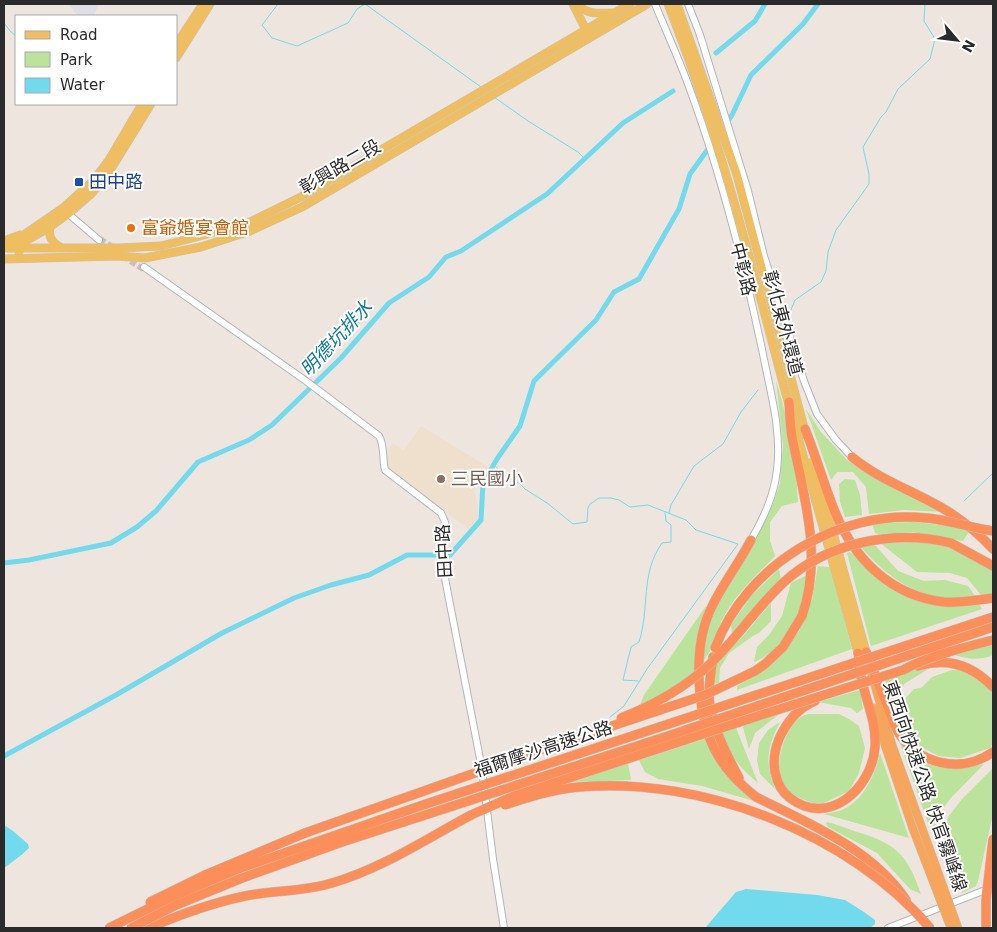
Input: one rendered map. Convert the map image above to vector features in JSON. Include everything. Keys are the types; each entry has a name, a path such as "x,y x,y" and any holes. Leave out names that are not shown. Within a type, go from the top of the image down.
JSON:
{"highway":[{"path":"108,928 160,896 274,845 591,732 705,695 755,671 783,647 802,616 810,586 812,548 803,486 792,435 789,402"},
{"path":"805,430 814,450 834,511 846,537 858,555 873,571 892,584 927,599 946,602 993,598"},
{"path":"852,457 875,473 952,514 993,548"},
{"path":"746,789 729,759 712,714 709,690 715,648 720,635 740,601 755,583 782,558 799,547 865,521 884,518 925,518 993,531"},
{"path":"591,732 646,708 694,678 711,663 785,582 800,569 820,558 857,544 893,537 917,537 951,543 993,566"},
{"path":"751,540 714,605 706,624 699,663 700,699 710,740 725,767 746,789 756,797 830,835 872,862 892,880 913,910"},
{"name":"福爾摩沙高速公路","path":"108,928 174,896 248,866 423,805 993,617"},
{"name":"福爾摩沙高速公路","path":"131,928 176,905 242,878 342,842 677,733 993,627"},
{"path":"903,670 956,650 993,640"},
{"path":"862,652 897,730 903,740 913,750 936,762 949,764 987,756 993,752"},
{"path":"838,691 799,710 783,731 778,742 774,764 780,787 786,795 803,806 826,808 835,805 852,795 868,775 875,747 875,733 860,671 862,652"},
{"name":"東西向快速公路 快官霧峰線","path":"862,652 914,829 951,928"},
{"path":"148,928 191,910 245,896 302,890 353,877 471,815 514,796 761,714 924,664 951,662 974,671 993,687"},
{"name":"東西向快速公路 快官霧峰線","path":"889,746 958,928"},
{"path":"471,815 520,800 579,787 650,788 692,794 768,818 805,834 864,868 884,882 930,928"},
{"path":"986,928 986,900 993,839"}],"main road":[{"path":"178,42 203,4"},
{"path":"178,55 210,4"},
{"path":"574,4 589,13 614,13"},
{"path":"574,4 590,38"},
{"name":"彰興路二段","path":"7,248 137,248 161,246 246,224 301,197 630,4"},
{"name":"彰興路二段","path":"4,259 117,256 145,258 201,246 250,231 302,207 646,4"},
{"name":"彰化東外環道","path":"668,4 684,43 744,232 785,390 862,652"},
{"name":"彰化東外環道","path":"677,4 737,175 862,652"},
{"path":"682,4 686,26"},
{"path":"18,259 22,243 50,227 94,180 109,160 141,105"},
{"path":"18,259 7,248 27,233 66,211 91,194 106,177 149,105"},
{"path":"50,227 49,234 54,243 62,248"},
{"path":"4,241 27,233"}],"street":[{"name":"中彰路","path":"656,4 688,82 708,142 734,234 755,316 777,434 778,469 773,493 766,512 751,540"},
{"name":"中彰路","path":"688,4 700,35 748,191 764,256 811,400 825,426 852,457"},
{"path":"66,211 99,240"},
{"name":"田中路","path":"143,268 312,386 379,436 383,442 382,460 385,470 441,513 445,522 442,555 443,570 482,769 504,928"},
{"path":"888,928 993,887"}],"shaded area":[{"path":"69,4 98,4 94,15 76,15"},
{"name":"三民國小","path":"421,426 488,467 474,490 478,506 478,518 469,529 386,468 386,457 392,443 404,450"}],"green space":[{"path":"776,380 791,440 798,502 782,506 770,522 770,541 775,556 745,587 732,604 721,622 711,650 701,662 706,632 719,603 773,504 780,483 783,445"},
{"path":"806,409 821,432 848,461 882,481 944,512 904,510 869,514 866,487 853,472 837,472 831,480"},
{"path":"845,479 855,480 860,495 862,515 845,517 840,502 839,484"},
{"path":"914,522 970,530 963,541 913,532 879,534 875,533 872,523"},
{"path":"900,539 942,543 990,569 993,572 993,593 982,596 967,578 950,573 917,572 879,542"},
{"path":"874,544 898,571 924,581 945,580 968,586 975,596 958,598 935,597 910,588 878,565 860,546"},
{"path":"850,552 885,583 909,596 979,604 982,609 871,646 847,553"},
{"path":"818,566 830,567 852,649 737,690 737,686 771,665 799,631 812,600"},
{"path":"779,569 781,580 732,634 731,625 752,595"},
{"path":"807,575 803,602 791,629 778,646 754,662 757,647 769,635 782,616 791,583"},
{"path":"771,603 771,621 759,633 729,653 720,668 719,683 713,684 717,662 743,636"},
{"path":"706,606 694,671 676,688 639,707 644,695"},
{"path":"993,645 993,655 988,657 974,659 954,655 973,648"},
{"path":"933,666 904,684 894,707 885,680"},
{"path":"952,670 965,670 982,679 993,694 993,743 990,748 960,758 939,756 913,743 906,728 902,712 903,701 914,689 921,688 932,677"},
{"path":"860,690 863,709 857,713 851,708 818,702"},
{"path":"787,708 755,733 749,749 742,724"},
{"path":"808,714 839,714 849,719 859,726 865,748 859,773 849,791 820,805 788,791 781,781 779,772 781,752 788,733 798,719"},
{"path":"780,722 772,740 769,756 770,772 776,790 760,774 757,760 759,743 768,730"},
{"path":"736,728 758,783 736,761 721,732"},
{"path":"707,738 723,770 754,801 702,786 658,779 645,772 639,760"},
{"path":"900,743 920,760 939,767 984,764 950,799 942,810 934,832 928,823"},
{"path":"880,753 909,838 824,814 839,811 855,802 867,787"},
{"path":"628,763 631,780 573,782"},
{"path":"993,768 993,814 978,881 976,886 962,893 942,847 948,817 963,798"},
{"path":"827,822 868,835 890,845 904,859 916,880 921,894 910,889 877,853 828,827"}],"water":[{"path":"4,825 28,844 29,848 4,868"},
{"path":"746,889 817,895 845,900 875,920 875,924 870,928 705,928 736,892"}],"waterway":[{"path":"278,4 262,25 272,38 297,46 348,23 357,9 365,4 481,87"},
{"name":"明德坑排水","path":"716,53 755,21 765,4"},
{"path":"725,125 732,115 751,75 803,24 818,4"},
{"path":"788,317 795,300 821,282 826,271 828,252 836,230 869,184 869,174 863,147 886,112 898,89 930,59 935,39 924,21 925,4"},
{"path":"4,23 15,35"},
{"name":"明德坑排水","path":"4,563 29,560 111,543 137,527 156,511 198,462 249,440 272,425 341,358 389,303 429,277 446,257 461,251 547,194 623,123 673,91"},
{"path":"494,97 578,152 584,158"},
{"path":"4,756 116,695 222,633 294,598 331,585 369,575 407,555 450,555 481,520 483,483 520,426 534,381 596,320 614,292 639,279 679,209 690,174 716,138"},
{"path":"669,513 671,505 694,466 723,444 741,412 758,390"},
{"path":"494,465 508,478 519,483 573,524 587,522 590,504 599,498 611,498 619,500 630,507 648,505 686,520 696,530 738,544 647,669 624,706 610,717"},
{"path":"964,501 993,473"},
{"path":"638,681 623,680 631,647 639,642 648,579 655,555 662,543 671,542 671,525 666,521 665,513"}],"tunnel":[{"path":"100,239 128,257"},
{"path":"123,256 143,269"}],"place":[{"name":"田中路","path":"79,182"},
{"name":"富爺婚宴會館","path":"131,228"},
{"name":"三民國小","path":"441,479"}]}
